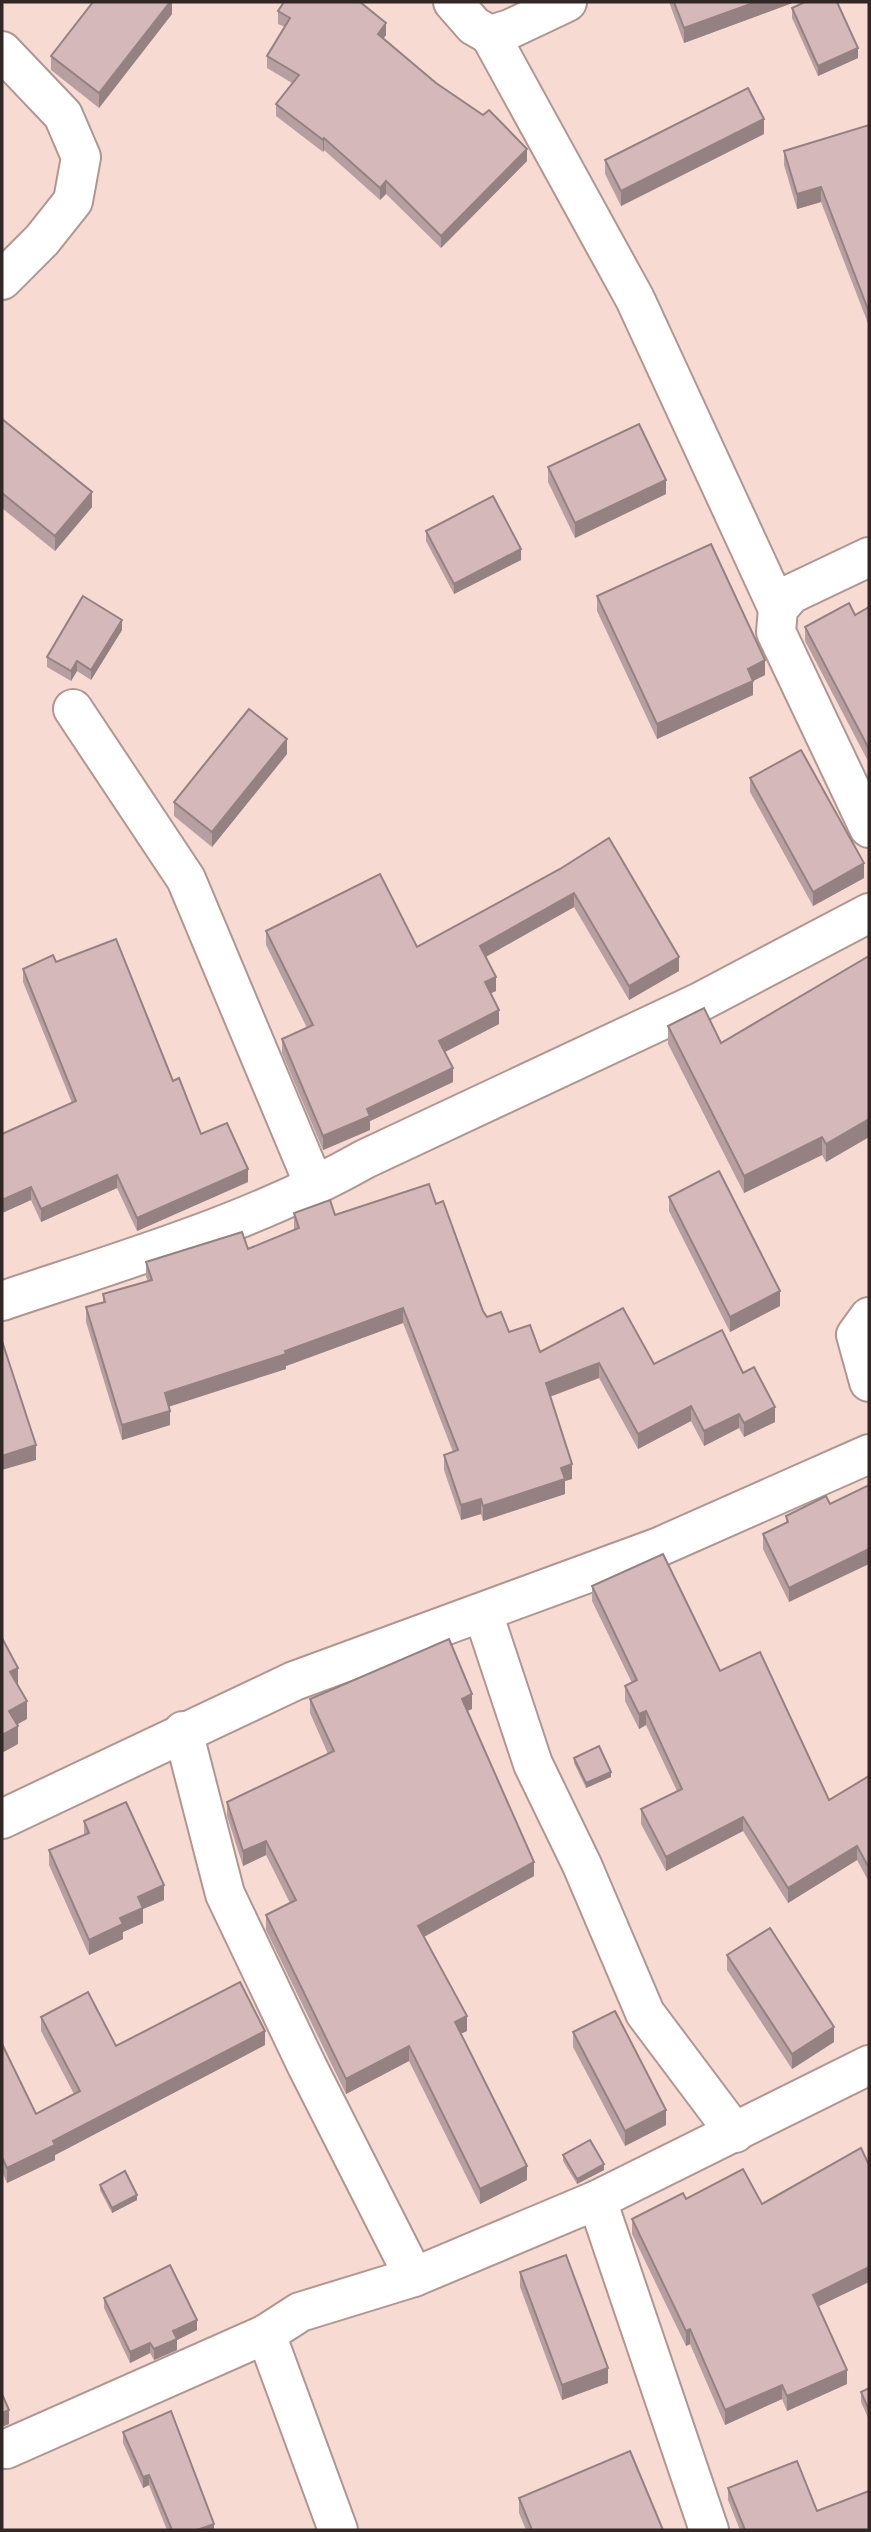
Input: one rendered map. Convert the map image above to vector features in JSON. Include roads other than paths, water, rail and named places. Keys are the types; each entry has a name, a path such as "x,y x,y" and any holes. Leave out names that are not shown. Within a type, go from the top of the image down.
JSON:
{"street":[{"path":"453,2 474,26 490,34 635,299 778,609 776,632 869,828"},
{"path":"490,34 510,29 567,2"},
{"path":"2,51 63,115 81,157 73,201 42,240 2,280"},
{"path":"778,609 791,594 869,557"},
{"path":"73,709 186,879 315,1187"},
{"path":"2,1301 152,1251 315,1187 365,1159 698,1003 869,913"},
{"path":"869,1317 856,1335 869,1382"},
{"path":"2,1819 183,1731 294,1681 659,1547 869,1454"},
{"path":"483,1613 533,1764 582,1865 645,2013 735,2133"},
{"path":"183,1731 225,1894 307,2066 414,2277"},
{"path":"6,2449 266,2334 300,2312 414,2277 597,2200 869,2065"},
{"path":"597,2200 709,2530"},
{"path":"266,2334 338,2530"}]}
